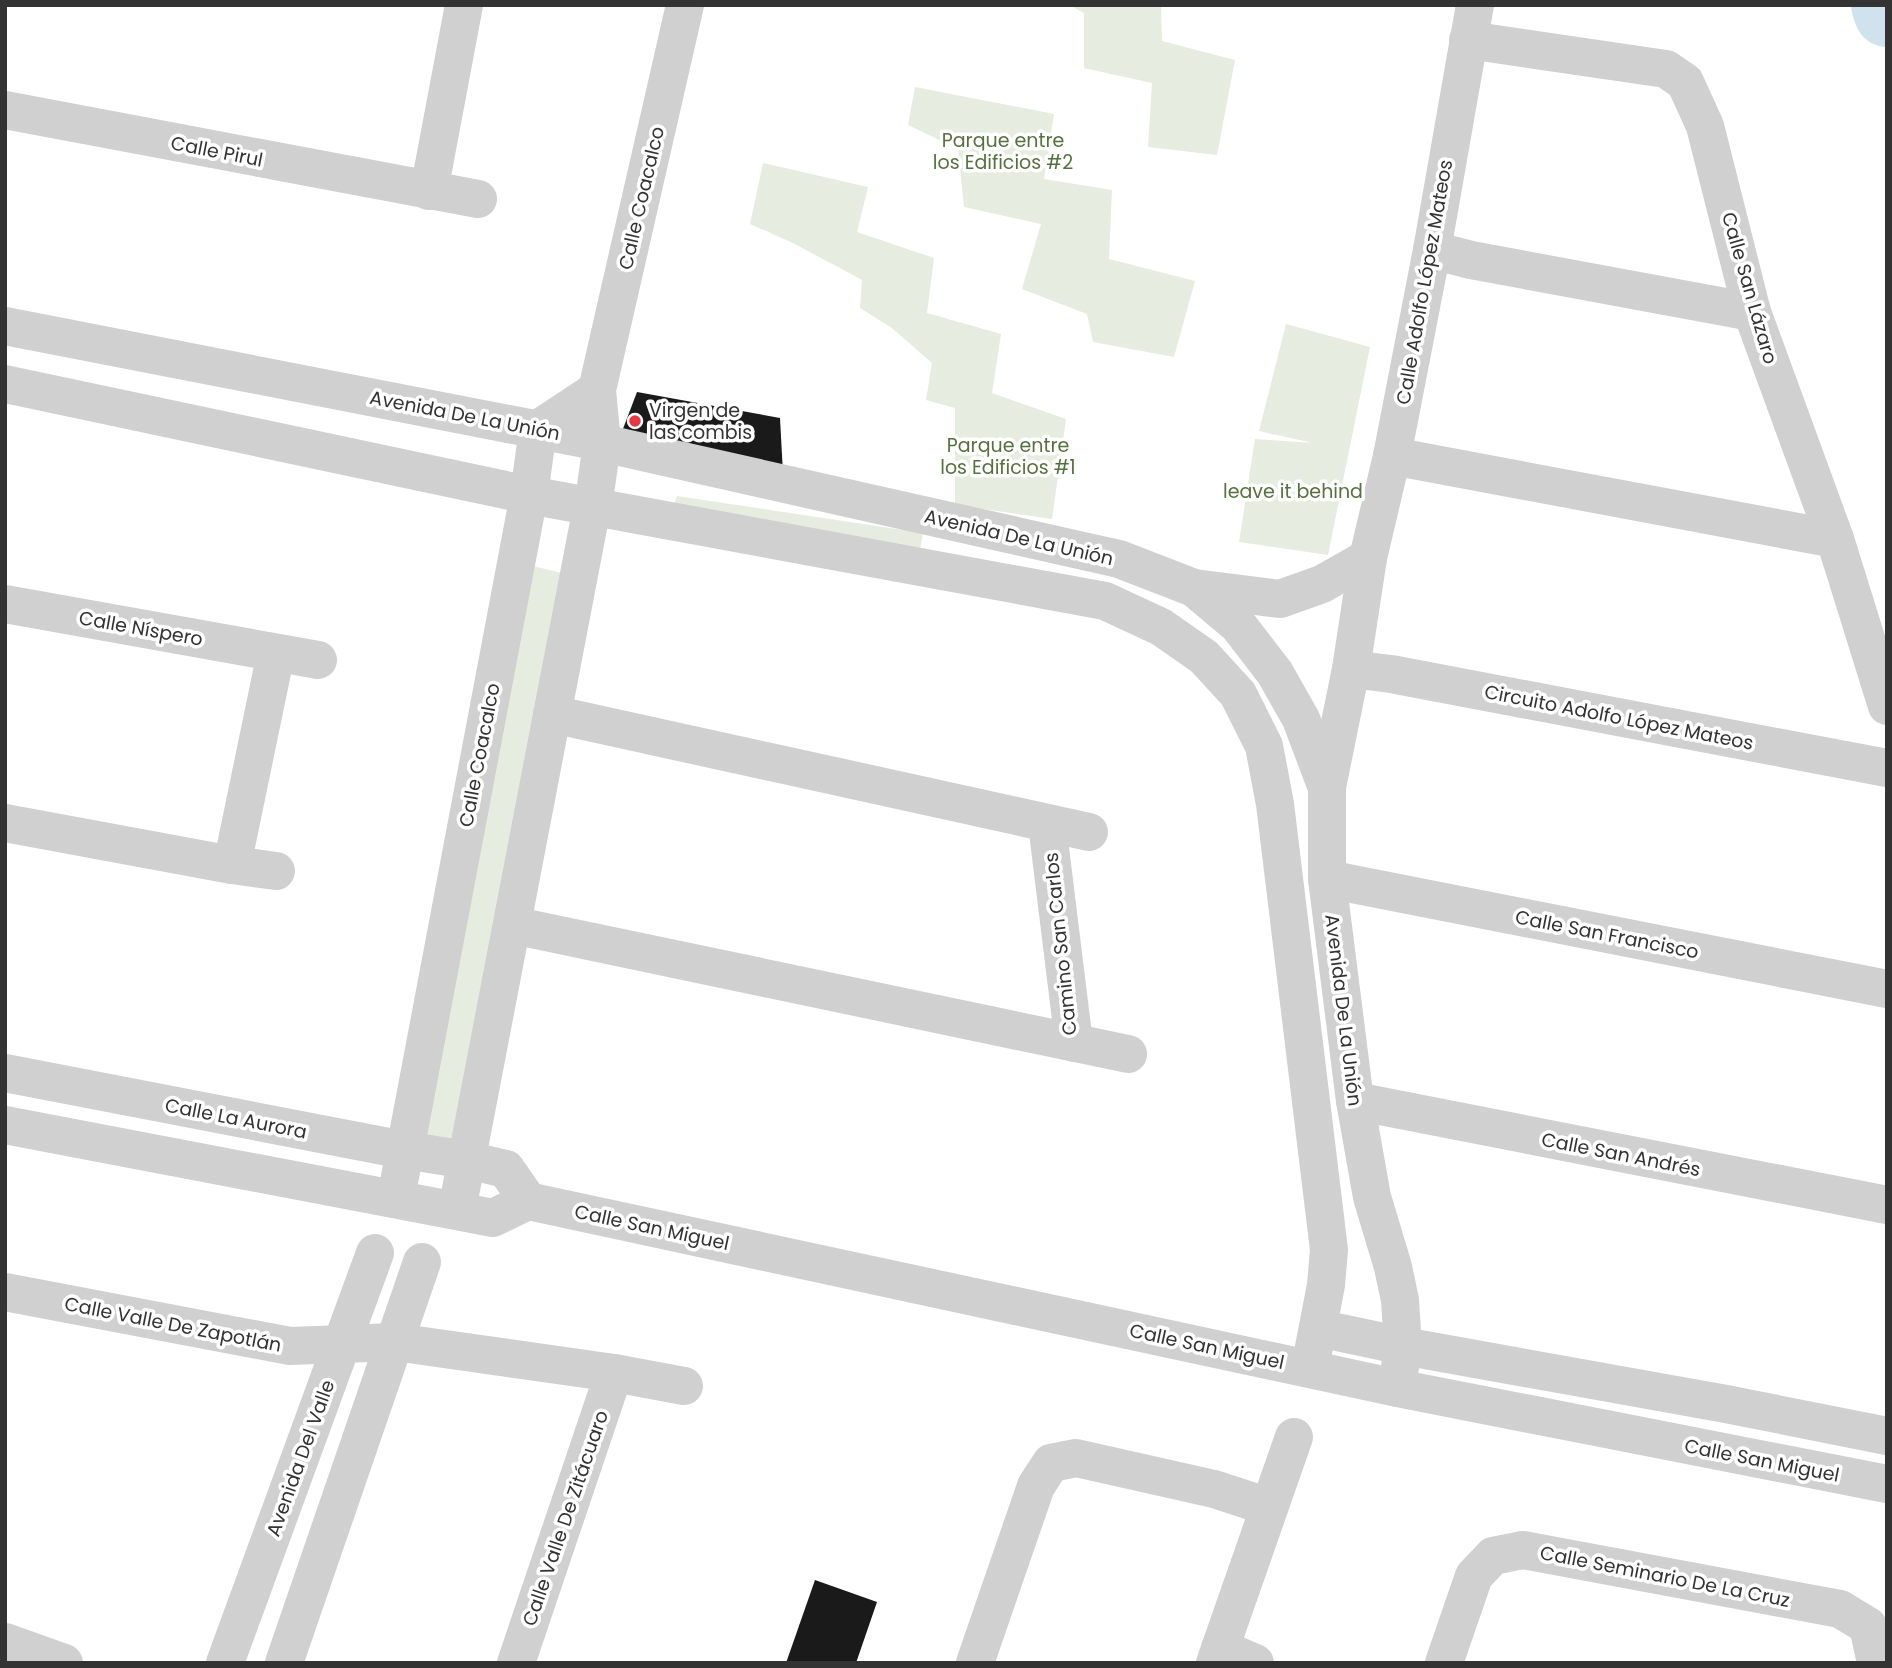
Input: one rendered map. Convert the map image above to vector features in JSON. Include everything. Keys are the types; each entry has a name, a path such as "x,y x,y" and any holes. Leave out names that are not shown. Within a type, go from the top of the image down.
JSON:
{"street":[{"path":"429,191 464,5"},
{"name":"Calle Coacalco","path":"457,1210 592,506 602,443 597,390 685,5"},
{"name":"Calle Adolfo López Mateos","path":"1327,788 1368,558 1392,456 1432,250 1471,23"},
{"name":"Calle San Lázaro","path":"1471,23 1666,69 1685,82 1705,126 1752,312 1835,539 1887,706"},
{"name":"Calle Pirul","path":"5,110 478,199"},
{"path":"1432,250 1471,260 1752,312"},
{"name":"Avenida De La Unión","path":"5,326 602,443 1119,559 1194,588 1238,625 1275,673 1301,719 1327,788 1327,879 1355,1101 1372,1197 1397,1289 1403,1346 1397,1388"},
{"path":"5,384 529,495 1105,601 1161,627 1203,657 1238,694 1264,746 1275,804 1329,1250 1326,1285 1310,1368"},
{"path":"538,429 597,390"},
{"name":"Calle Coacalco","path":"396,1198 529,495 538,429"},
{"path":"1392,456 1835,539"},
{"path":"1194,588 1280,598 1322,584 1368,558"},
{"name":"Calle Níspero","path":"5,604 318,660"},
{"path":"232,866 276,653"},
{"name":"Circuito Adolfo López Mateos","path":"1350,669 1391,674 1887,768"},
{"name":"Camino San Carlos","path":"512,925 1074,1043 1047,824 552,714"},
{"path":"5,823 232,866 276,871"},
{"path":"1047,824 1089,832"},
{"name":"Calle San Francisco","path":"1327,879 1887,989"},
{"path":"1074,1043 1128,1054"},
{"name":"Calle La Aurora","path":"5,1073 467,1160"},
{"name":"Calle San Andrés","path":"1355,1101 1887,1205"},
{"path":"5,1125 493,1218 527,1201 506,1169 467,1160"},
{"name":"Calle San Miguel","path":"527,1201 1397,1388 1887,1484"},
{"name":"Avenida Del Valle","path":"225,1663 374,1253"},
{"path":"284,1663 422,1262"},
{"name":"Calle Valle De Zapotlán","path":"5,1292 290,1346 342,1346"},
{"path":"1318,1328 1887,1436"},
{"path":"342,1346 395,1342 614,1373 684,1387"},
{"name":"Calle Valle De Zitácuaro","path":"516,1663 614,1373"},
{"path":"1255,1663 1218,1656 1294,1437"},
{"path":"975,1663 1036,1486 1051,1463 1076,1458 1214,1489 1269,1507"},
{"name":"Calle Seminario De La Cruz","path":"1444,1663 1474,1576 1493,1556 1523,1550 1840,1609 1868,1626 1876,1663"},
{"path":"5,1643 64,1663"}],"green space":[{"path":"1069,5 1161,5 1162,41 1235,60 1217,155 1148,147 1152,83 1084,68 1084,13"},
{"name":"Parque entre los Edificios #2","path":"915,87 1054,114 1044,179 1112,190 1109,259 1195,281 1174,357 1093,342 1087,314 1022,289 1041,224 964,207 958,149 908,125"},
{"name":"Parque entre los Edificios #1","path":"763,163 868,187 857,232 934,258 927,313 1001,334 992,393 1066,419 1052,519 955,505 955,408 926,400 932,363 892,328 860,308 862,280 793,243 750,224"},
{"name":"leave it behind","path":"1286,324 1370,347 1328,555 1239,542 1255,439 1313,443 1259,431"},
{"path":"677,496 923,533 918,560 668,519"},
{"path":"529,565 566,574 453,1143 415,1145"}],"building":[{"path":"637,392 780,418 783,474 618,442"},
{"path":"815,1580 877,1602 856,1663 786,1663"}],"waterway":[{"path":"1884,5 1887,14"}],"place":[{"name":"Virgen de las combis","path":"635,421"}]}
